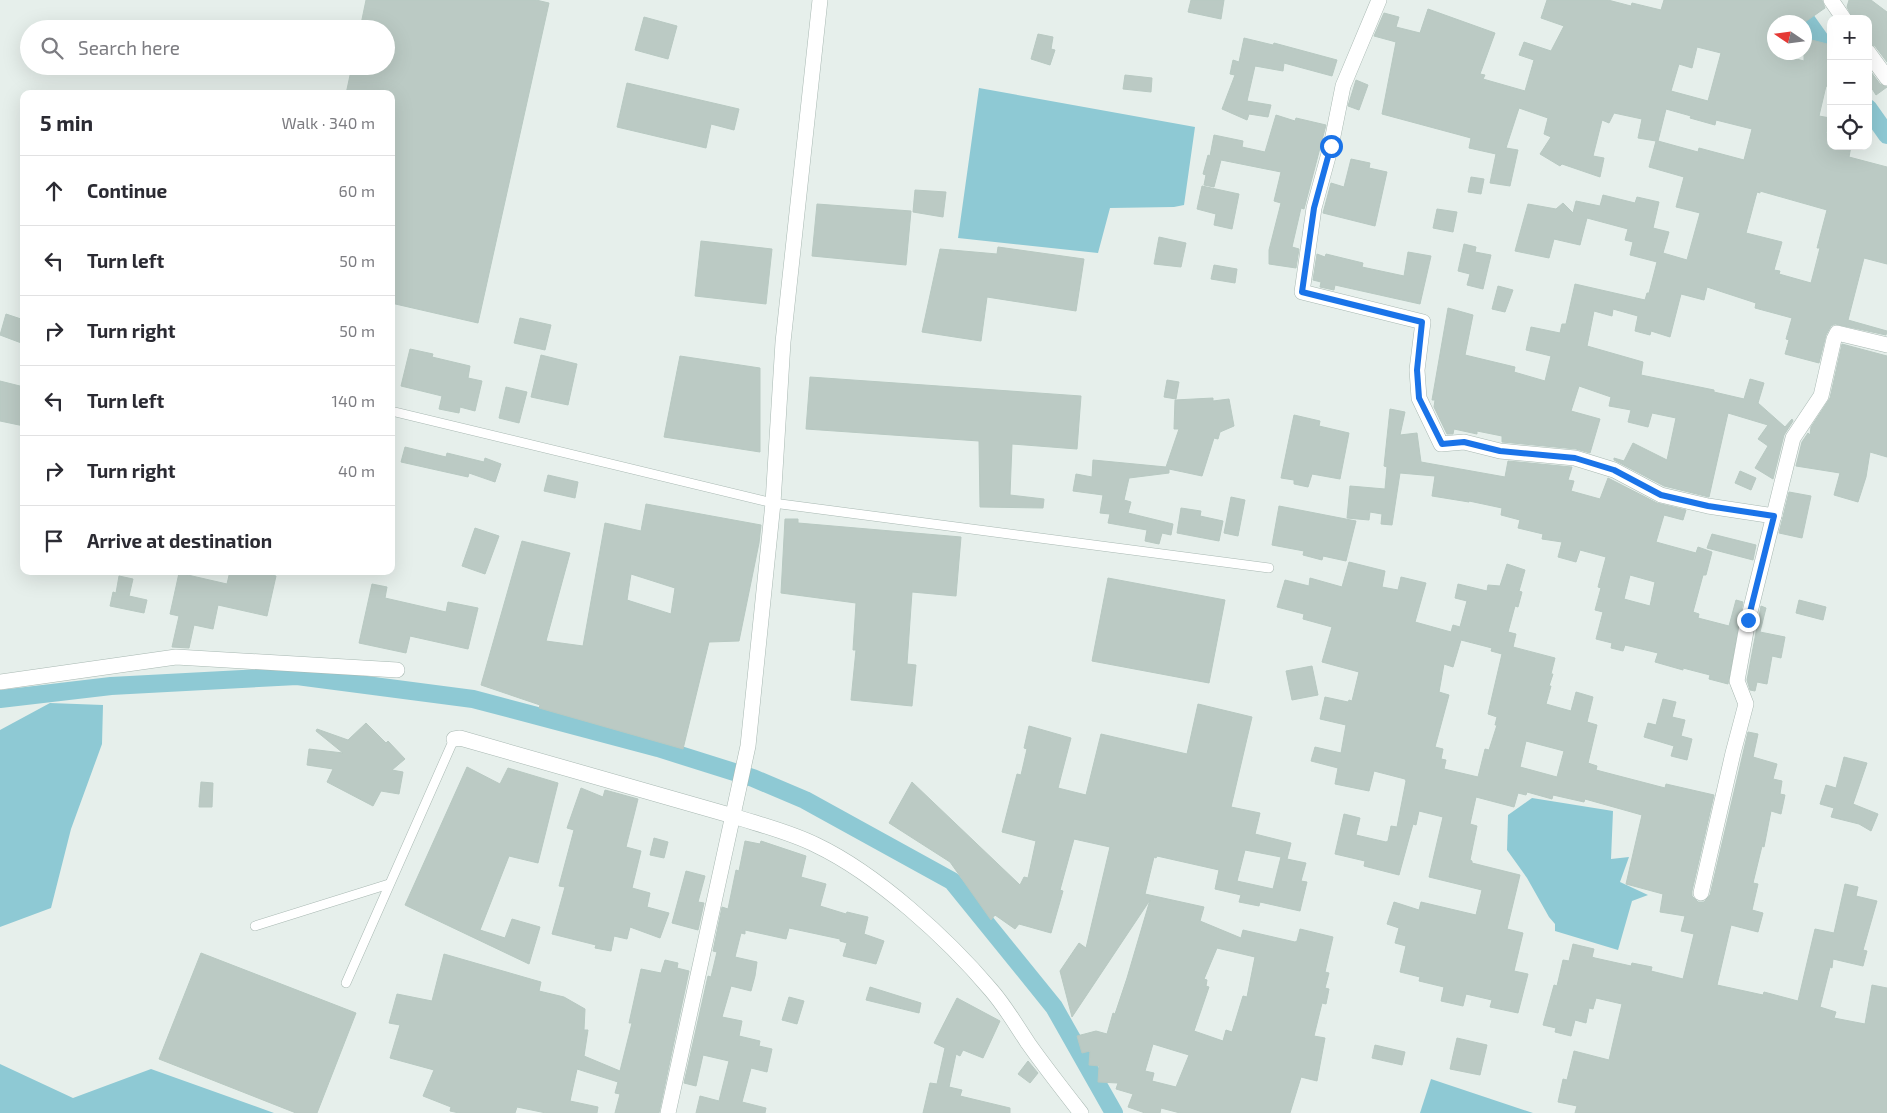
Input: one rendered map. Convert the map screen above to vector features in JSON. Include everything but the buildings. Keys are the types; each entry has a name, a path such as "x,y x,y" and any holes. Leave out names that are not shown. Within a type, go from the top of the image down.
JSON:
{"street":[{"path":"668,1113 748,746 773,503 783,342 820,0"},
{"path":"1379,0 1342,86 1331,146 1314,208 1302,292 1422,322 1417,370 1419,398 1442,444 1464,442 1500,451 1575,458 1614,470 1661,495 1708,506 1774,516"},
{"path":"1831,0 1841,15"},
{"path":"1872,57 1887,78"},
{"path":"1701,893 1746,704 1736,681 1748,620 1793,438 1821,396 1837,333 1887,345"},
{"path":"0,682 176,657 396,670"},
{"path":"454,739 460,738 735,810 775,829 816,844 856,868 893,895 964,959 993,991 1081,1113"}],"lane":[{"path":"395,412 773,503 1268,568"},
{"path":"346,982 454,739"},
{"path":"255,926 389,884"}],"water":[{"path":"979,88 1195,127 1184,205 1174,207 1110,208 1098,253 958,238"},
{"path":"50,703 103,705 102,744 71,829 51,908 0,927 0,730"},
{"path":"1532,798 1613,811 1611,859 1629,857 1620,882 1648,895 1632,901 1618,950 1555,931 1555,924 1527,878 1507,850 1508,815"},
{"path":"0,1064 73,1098 151,1069 274,1113 0,1113"},
{"path":"1431,1079 1533,1113 1420,1113"}],"waterway":[{"path":"1792,0 1827,49"},
{"path":"1872,114 1887,135"},
{"path":"0,699 111,686 297,676 473,699 658,748 753,778 805,800 952,881 1054,1007 1114,1113"}],"route":[{"path":"1331,146 1314,208 1302,292 1422,322 1417,370 1419,398 1442,444 1464,442 1500,451 1575,458 1614,470 1661,495 1708,506 1774,516 1748,620"}]}
